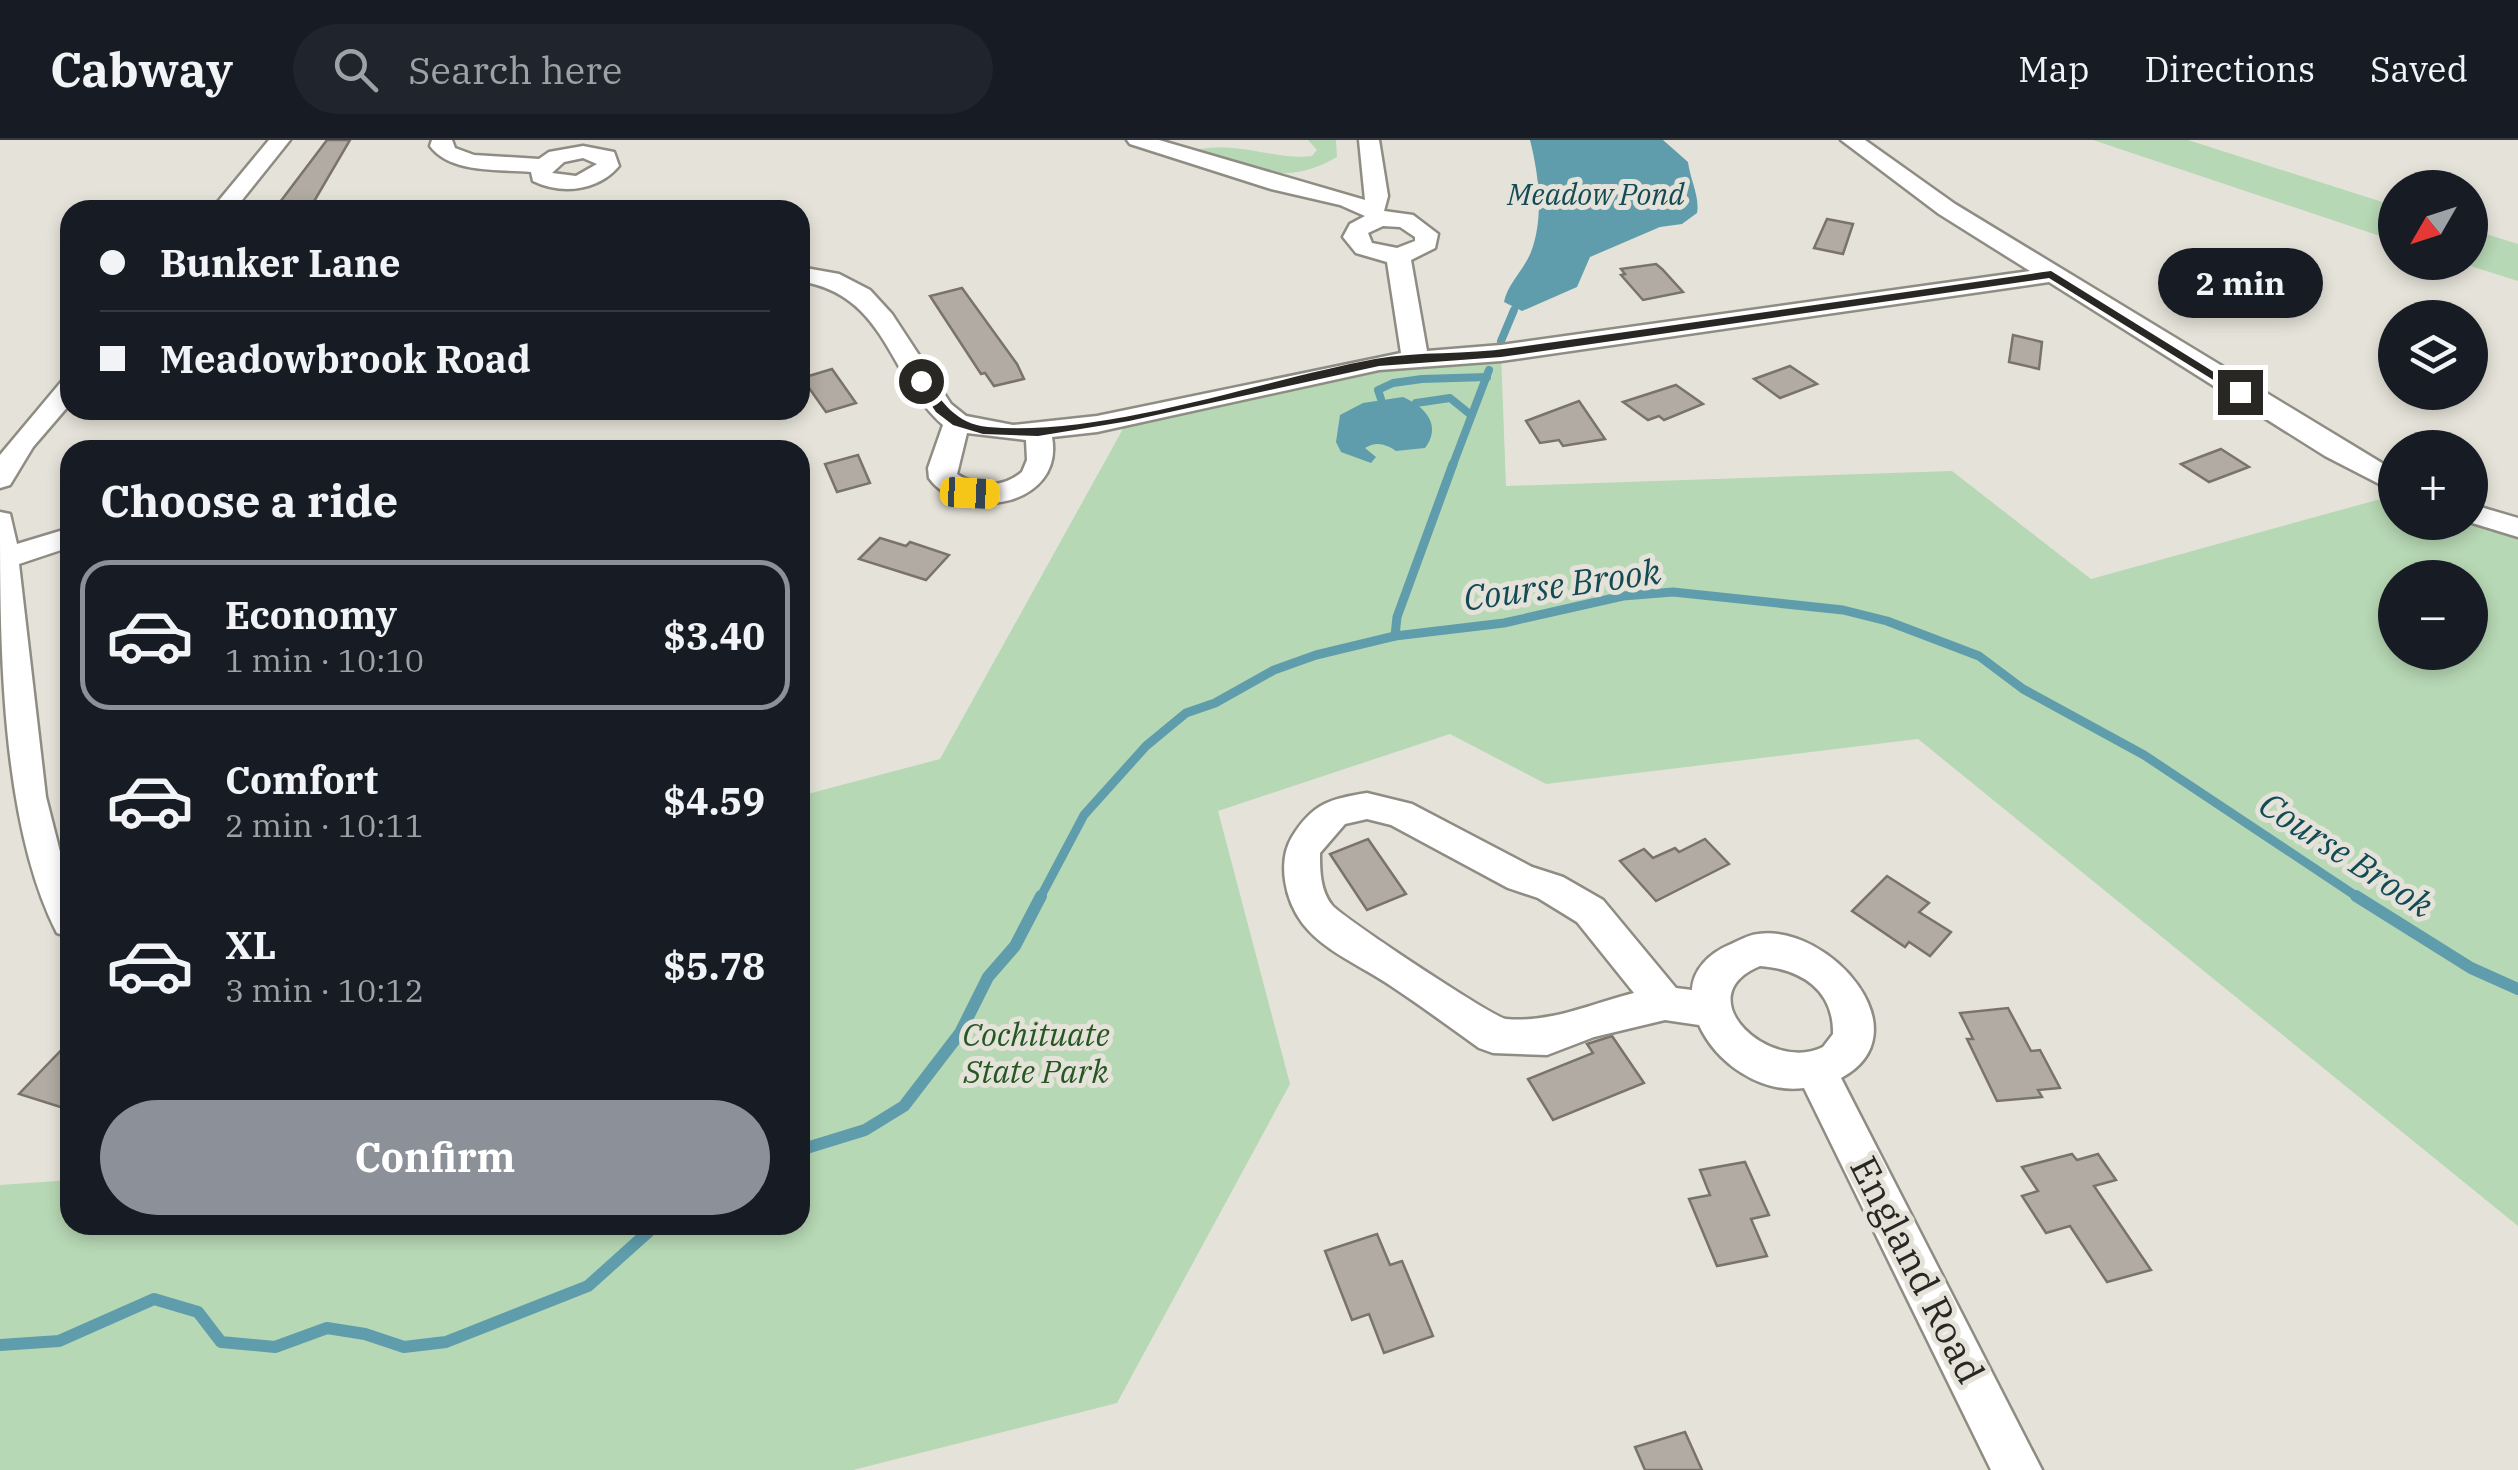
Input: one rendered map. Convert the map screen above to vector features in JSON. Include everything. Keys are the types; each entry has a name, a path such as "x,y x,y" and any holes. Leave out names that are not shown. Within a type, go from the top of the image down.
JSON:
{"street":[{"path":"230,200 280,140"},
{"path":"442,140 441,146 458,158 543,166"},
{"path":"1137,140 1347,200 1376,215 1405,220 1427,234 1422,248 1398,255 1374,253 1358,244 1358,229 1376,215 1369,140"},
{"path":"1851,140 1947,209 2051,275 2378,474"},
{"path":"583,152 600,154 608,162 597,176 565,183 545,180 540,171 543,166 557,157 583,152"},
{"path":"559,200 565,183"},
{"path":"1398,255 1416,358"},
{"path":"810,276 832,279 860,296 883,319 941,409 957,422 983,430 1038,432 1098,424 1345,368 1416,358 1501,354 2051,275"},
{"path":"2,469 60,400"},
{"path":"957,422 942,478 970,493 992,494 1011,489 1036,472 1041,462 1038,432"},
{"path":"2488,519 2518,528"},
{"path":"0,521 28,781 42,863 60,906"},
{"path":"5,558 60,540"},
{"path":"1664,1004 1590,910 1400,814 1367,806 1334,812 1302,852 1302,878 1316,913 1346,940 1404,973 1493,1036 1547,1038 1590,1022 1664,1004 1710,1010"},
{"path":"1778,951 1819,967 1848,998 1854,1034 1847,1050 1834,1062 1816,1070 1795,1072 1751,1059 1725,1037 1710,1010 1713,976 1739,954 1778,951"},
{"name":"England Road","path":"1816,1070 2017,1470"}],"green space":[{"path":"1308,140 1336,140 1337,157 1300,172 1283,173 1250,168 1196,150 1226,147 1312,156 1317,150"},
{"path":"2093,140 2188,140 2378,201 2378,235"},
{"path":"2488,235 2518,244 2518,281 2488,272"},
{"name":"Cochituate State Park","path":"1501,353 1506,486 1952,471 2091,579 2378,500 2378,540 2488,540 2488,519 2518,528 2518,1226 1918,739 1546,784 1450,734 1218,811 1290,1084 1117,1403 853,1470 0,1470 0,1185 60,1181 60,1235 810,1235 810,793 940,759 1129,418 1345,368"}],"water":[{"name":"Meadow Pond","path":"1530,140 1663,140 1688,162 1697,213 1682,224 1660,227 1590,257 1577,287 1522,311 1504,302 1531,252 1538,225 1538,182"},
{"path":"1403,397 1419,406 1429,418 1432,432 1425,448 1396,451 1385,445 1373,445 1365,448 1376,457 1371,463 1341,452 1336,442 1340,415 1363,403"}],"building":[{"path":"327,140 350,140 315,200 282,200"},
{"path":"1827,219 1853,224 1843,254 1814,248"},
{"path":"1656,264 1683,292 1643,300 1621,275 1625,274 1621,269"},
{"path":"962,288 1024,379 994,386 985,373 981,374 930,296"},
{"path":"2013,335 2042,342 2039,369 2009,362"},
{"path":"1790,366 1817,384 1780,398 1754,379"},
{"path":"832,369 856,403 826,412 810,389 810,376"},
{"path":"1676,385 1703,404 1664,420 1659,416 1648,420 1623,402"},
{"path":"1579,401 1605,439 1563,446 1559,440 1540,443 1526,421"},
{"path":"2221,449 2249,467 2209,482 2181,464"},
{"path":"858,455 870,483 837,492 825,464"},
{"path":"880,538 906,546 910,542 949,555 926,580 859,559"},
{"path":"1368,839 1406,894 1367,910 1330,854"},
{"path":"1705,839 1729,864 1656,901 1620,861 1644,849 1653,858 1675,848 1679,852"},
{"path":"1887,876 1929,903 1919,912 1951,932 1930,956 1909,942 1905,947 1852,911"},
{"path":"2008,1008 2031,1051 2040,1050 2060,1088 2038,1090 2042,1097 1997,1101 1967,1039 1973,1039 1960,1013"},
{"path":"1612,1036 1644,1083 1553,1120 1528,1079 1593,1053 1587,1044"},
{"path":"60,1051 60,1107 19,1094"},
{"path":"2072,1154 2077,1160 2098,1154 2116,1180 2094,1186 2151,1270 2107,1282 2070,1226 2046,1233 2022,1196 2038,1191 2022,1167"},
{"path":"1745,1162 1769,1215 1751,1219 1767,1256 1717,1266 1689,1199 1710,1195 1700,1170"},
{"path":"1377,1234 1390,1265 1402,1261 1433,1336 1384,1353 1369,1314 1352,1320 1325,1251"},
{"path":"1685,1432 1702,1470 1645,1470 1635,1447"}],"waterway":[{"path":"1501,341 1514,310"},
{"path":"1486,377 1489,370"},
{"path":"1381,399 1378,390 1393,383 1486,377"},
{"path":"1452,467 1486,377"},
{"path":"1416,403 1450,398 1471,415"},
{"path":"1395,636 1397,617 1453,464"},
{"name":"Course Brook","path":"1395,636 1504,623 1623,596 1673,592 1843,610 1887,621 1979,656 2023,689 2144,755 2359,898"},
{"name":"Course Brook","path":"1040,898 1084,815 1146,746 1186,713 1215,703 1274,670 1316,655 1395,636"},
{"name":"Course Brook","path":"810,1147 865,1130 904,1106 960,1033 988,977 1015,946 1041,896"},
{"name":"Course Brook","path":"2356,896 2471,968 2518,989"},
{"name":"Course Brook","path":"0,1345 59,1341 154,1299 198,1312 221,1342 275,1347 327,1328 365,1334 404,1347 446,1342 588,1286 645,1235"}],"route":[{"path":"921,381 941,409 957,422 983,430 1038,432 1129,418 1379,362 1501,354 2051,275 2240,392"}]}
